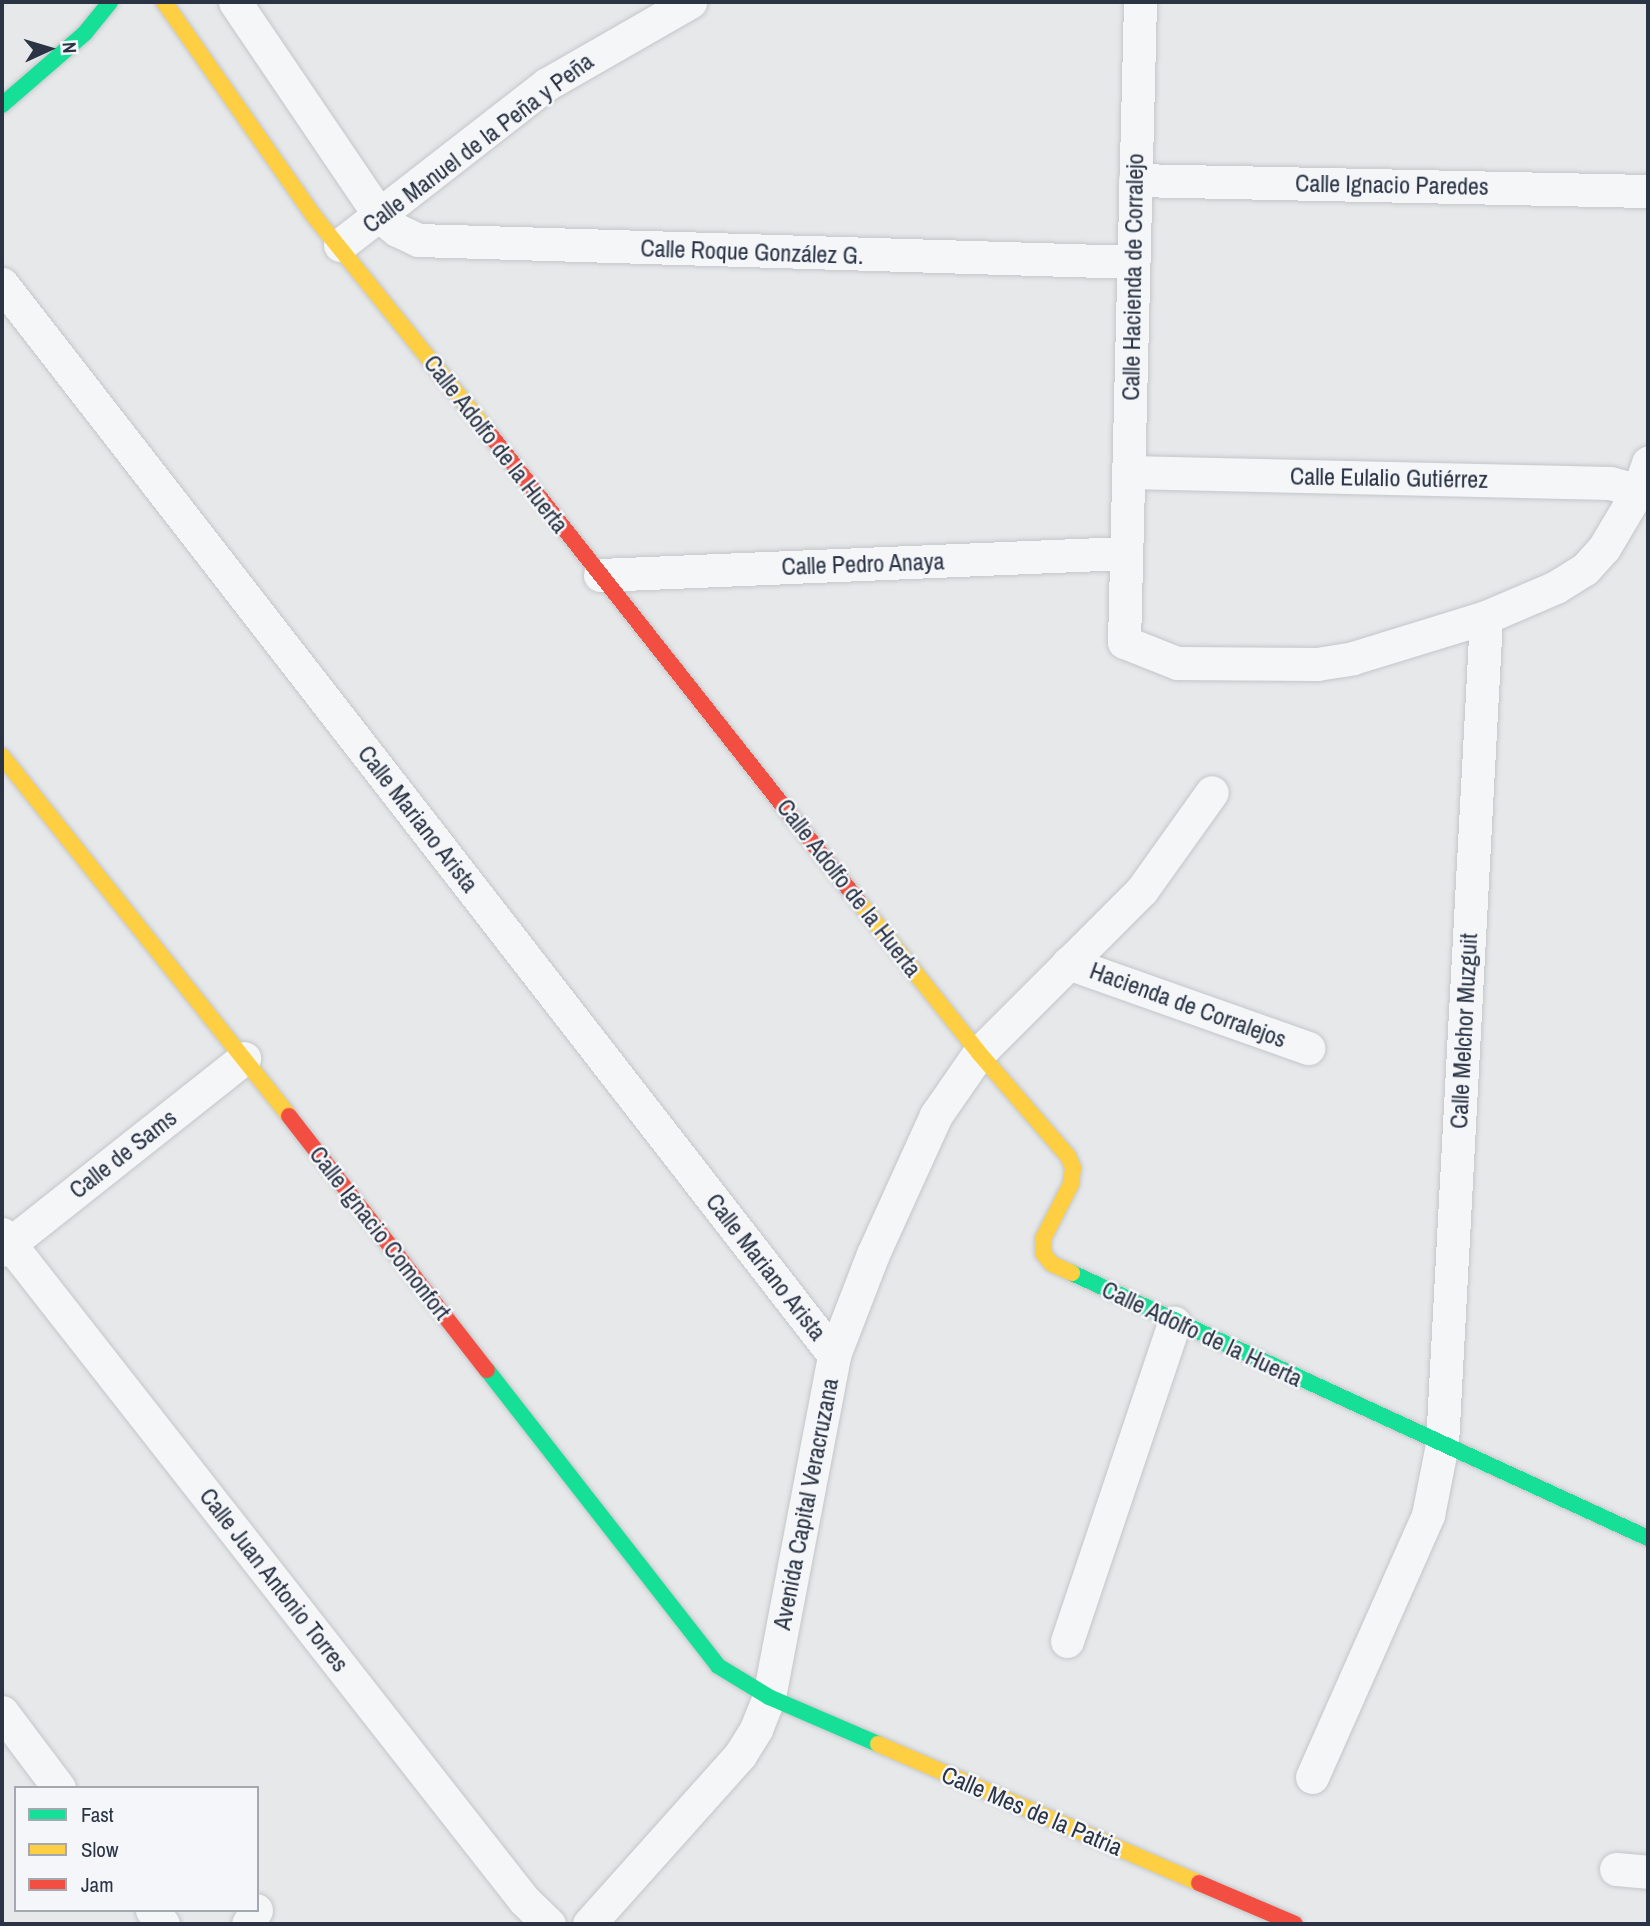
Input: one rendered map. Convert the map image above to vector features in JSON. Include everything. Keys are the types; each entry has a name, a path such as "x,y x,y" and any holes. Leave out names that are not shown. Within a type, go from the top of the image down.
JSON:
{"street":[{"path":"2,106 85,33 110,2"},
{"name":"Calle Adolfo de la Huerta","path":"165,2 313,215 340,245 979,1053 1068,1156 1073,1168 1072,1184 1043,1239 1044,1253 1052,1264 1174,1323 1648,1538"},
{"path":"235,2 379,215"},
{"name":"Calle Manuel de la Peña y Peña","path":"340,245 547,84 690,2"},
{"name":"Calle Hacienda de Corralejo","path":"1140,2 1124,642 1177,663 1317,664 1353,658 1486,617"},
{"name":"Calle Ignacio Paredes","path":"1135,180 1648,191"},
{"name":"Calle Roque González G.","path":"379,215 397,230 418,240 462,244 1133,262"},
{"name":"Calle Mariano Arista","path":"2,284 834,1355"},
{"name":"Calle Eulalio Gutiérrez","path":"1128,472 1645,482"},
{"path":"1486,617 1556,587 1585,569 1604,548 1645,482"},
{"name":"Calle Pedro Anaya","path":"600,575 1126,553"},
{"name":"Calle Melchor Muzguit","path":"1312,1777 1428,1515 1442,1444 1486,617"},
{"name":"Calle Ignacio Comonfort","path":"2,756 244,1058 718,1666 769,1698"},
{"name":"Hacienda de Corralejos","path":"979,1053 1142,890 1212,792"},
{"name":"Hacienda de Corralejos","path":"1068,963 1308,1048"},
{"name":"Avenida Capital Veracruzana","path":"589,1924 740,1755 756,1730 769,1698 834,1355 873,1254 936,1115 979,1053"},
{"name":"Calle de Sams","path":"4,1242 244,1058"},
{"name":"Calle Juan Antonio Torres","path":"4,1242 524,1900 549,1924"},
{"path":"1068,1641 1174,1323"},
{"name":"Calle Mes de la Patria","path":"769,1698 1295,1924"},
{"path":"2,1712 58,1786"}],"traffic: fast":[{"path":"2,105 85,33 110,2"},
{"path":"1072,1273 1648,1538"},
{"path":"487,1370 718,1666 769,1697 878,1744"}],"traffic: slow":[{"path":"164,2 313,215 488,432"},
{"path":"2,756 289,1116"},
{"path":"859,902 979,1053 1068,1156 1073,1168 1071,1184 1043,1239 1043,1253 1052,1264 1072,1273"},
{"path":"878,1744 1199,1883"}],"traffic: jam":[{"path":"488,432 859,902"},
{"path":"289,1116 487,1370"},
{"path":"1199,1883 1295,1924"}]}
